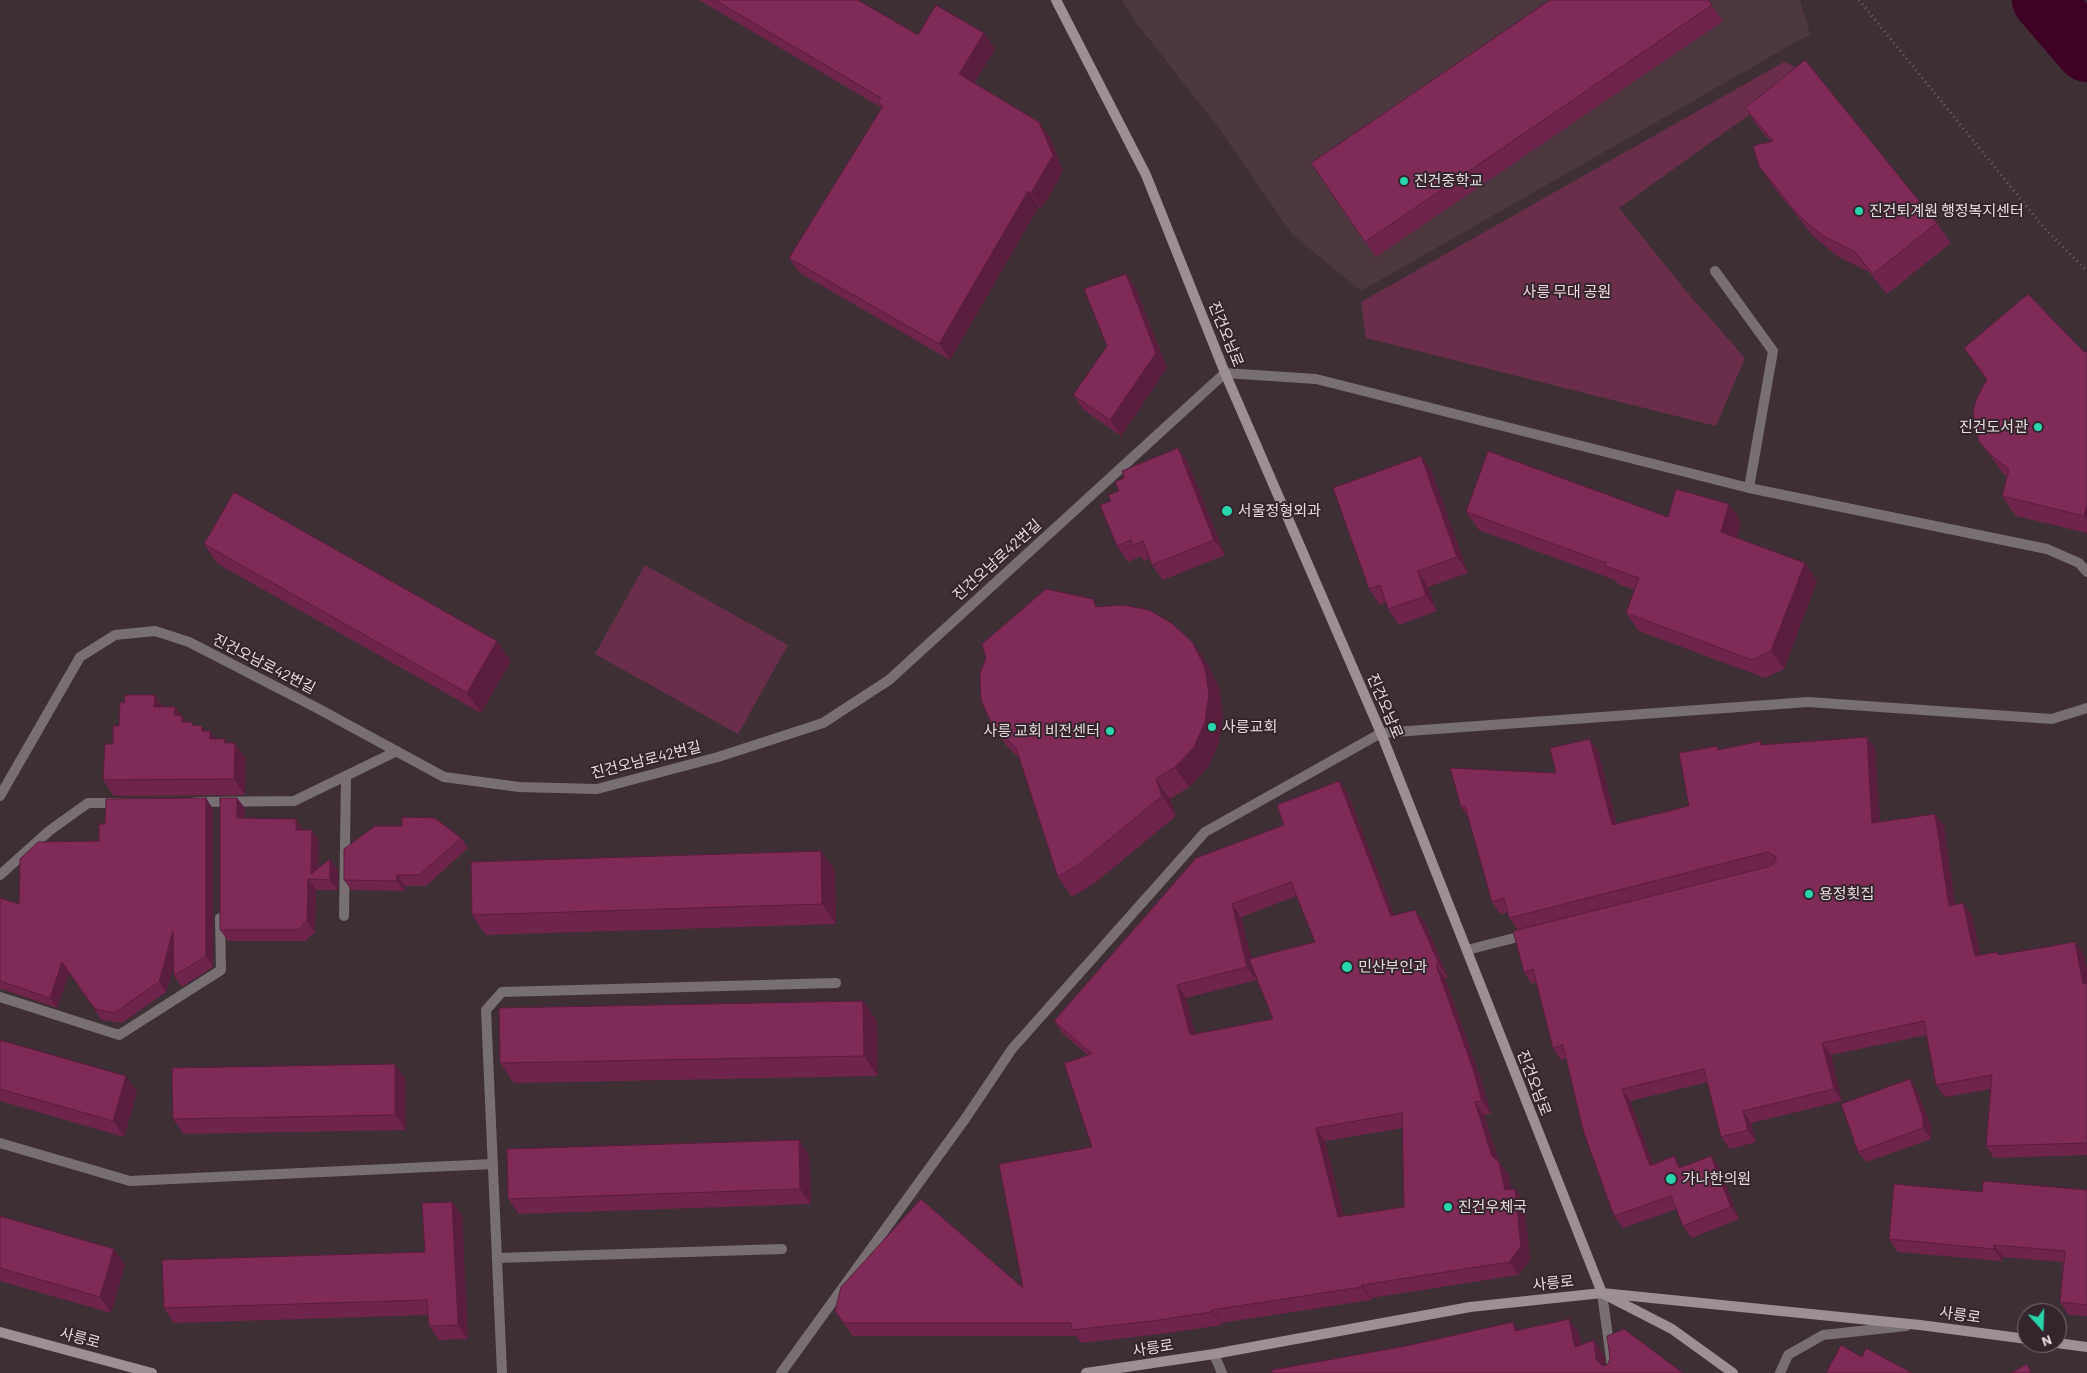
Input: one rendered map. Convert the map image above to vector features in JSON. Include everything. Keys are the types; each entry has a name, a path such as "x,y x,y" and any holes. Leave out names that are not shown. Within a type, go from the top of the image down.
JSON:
{"street":[{"name":"진건오남로","path":"1056,0 1146,175 1225,373 1381,733 1602,1293"},
{"path":"1715,271 1773,352 1749,488"},
{"path":"1225,373 1316,379 1749,488 2047,549 2079,563 2087,572"},
{"name":"진건오남로42번길","path":"0,796 80,657 115,635 154,631 189,642 444,777 519,787 597,789 718,757 822,722 889,680 1225,373"},
{"path":"781,1373 965,1119 1012,1050 1206,832 1381,733 1808,702 2052,719 2087,708"},
{"path":"182,802 220,807 294,801 397,751"},
{"path":"344,916 346,776"},
{"path":"0,875 49,831 88,803 135,803"},
{"path":"0,997 119,1034 221,970 220,911"},
{"path":"1467,950 1533,934"},
{"path":"502,1373 486,1010 502,992 836,983"},
{"path":"0,1143 130,1181 493,1164"},
{"path":"497,1258 782,1248"},
{"path":"1602,1293 1613,1373"},
{"path":"1602,1293 1672,1329 1733,1373"},
{"name":"사릉로","path":"1086,1373 1214,1354 1470,1308 1602,1293 1920,1325 2017,1338"},
{"path":"1780,1373 1788,1355 1823,1334 1920,1325"},
{"name":"사릉로","path":"0,1332 152,1373"},
{"path":"2067,1344 2087,1347"},
{"path":"1214,1354 1222,1373"}],"path":[{"path":"1859,0 2045,228 2087,271"}],"shaded area":[{"name":"진건중학교","path":"1122,0 1800,0 1810,34 1361,291 1292,234 1218,127 1135,21"}],"green space":[{"name":"사릉 무대 공원","path":"1784,62 1809,72 1619,208 1691,297 1745,358 1716,426 1366,338 1361,302"},
{"path":"645,565 788,645 738,734 595,654"}],"building":[{"path":"715,0 858,0 918,35 936,5 984,33 959,74 1039,122 1053,155 1031,193 1028,191 939,344 789,258 883,106 878,103 881,98"},
{"path":"1550,0 1708,0 1712,5 1365,242 1311,163"},
{"name":"진건퇴계원 행정복지센터","path":"1805,60 1937,223 1873,274 1855,252 1823,236 1799,216 1759,166 1753,146 1773,141 1745,108"},
{"path":"1126,274 1156,353 1110,420 1073,395 1107,346 1084,289"},
{"name":"진건도서관","path":"2028,294 2083,351 2087,352 2087,505 2084,516 2002,496 2009,470 1989,453 1979,441 1973,413 1976,400 1987,379 1964,348"},
{"path":"1178,448 1214,540 1152,565 1143,541 1133,545 1131,540 1117,546 1100,505 1111,501 1108,495 1119,491 1115,482 1124,478 1122,471"},
{"path":"1488,451 1668,517 1676,489 1729,504 1721,532 1805,563 1771,651 1752,660 1626,613 1639,578 1605,566 1606,563 1466,512"},
{"path":"1421,456 1457,557 1418,571 1426,596 1388,609 1380,585 1369,589 1333,488"},
{"path":"234,492 497,641 467,693 204,544"},
{"name":"사릉 교회 비전센터","path":"1046,589 1093,599 1096,607 1123,605 1149,610 1173,624 1193,643 1205,668 1209,694 1205,722 1194,747 1175,767 1156,779 1162,796 1082,862 1058,877 1016,748 992,725 981,700 980,673 986,658 982,644"},
{"path":"125,695 155,695 154,707 175,707 174,715 182,716 182,722 192,722 192,725 202,726 202,731 210,731 210,739 225,739 224,743 235,743 234,779 103,780 105,744 113,744 113,726 119,726 120,702 124,703"},
{"path":"1867,737 1872,823 1935,814 1949,906 1963,903 1975,956 1997,952 1998,955 2075,942 2083,984 2087,983 2087,1143 1986,1146 1992,1075 1936,1085 1924,1021 1822,1043 1834,1089 1743,1111 1748,1130 1721,1137 1704,1069 1622,1089 1650,1166 1674,1156 1679,1168 1711,1156 1731,1207 1683,1226 1671,1196 1614,1216 1583,1130 1563,1045 1553,1048 1533,969 1524,972 1513,931 1771,866 1776,861 1776,857 1768,852 1509,918 1504,898 1492,902 1465,806 1461,807 1450,768 1556,773 1550,748 1590,739 1612,825 1689,806 1679,753 1717,746 1718,750 1761,741 1761,745"},
{"path":"1339,781 1391,916 1415,910 1439,964 1436,965 1473,1069 1482,1101 1475,1102 1492,1156 1499,1162 1505,1190 1515,1189 1521,1247 1509,1262 1212,1310 1212,1312 1072,1330 1071,1323 844,1323 835,1311 841,1287 921,1199 1023,1288 999,1164 1092,1147 1064,1063 1092,1054 1054,1021 1196,858 1284,825 1277,805","holes":["1291,882 1315,942 1249,959 1273,1019 1190,1035 1177,985 1247,967 1232,904","1402,1113 1404,1207 1338,1217 1316,1128"]},
{"path":"206,798 206,956 174,976 173,931 159,982 114,1013 95,1009 62,962 50,998 0,981 0,898 19,904 20,859 38,842 99,841 99,824 105,824 106,799"},
{"path":"220,798 237,798 237,818 296,819 296,830 312,830 311,874 330,859 330,880 308,879 307,921 298,930 220,930"},
{"path":"402,817 435,818 461,838 419,875 397,875 397,881 344,880 344,849 375,826 402,826"},
{"path":"821,851 822,904 472,915 471,862"},
{"path":"863,1001 864,1056 500,1063 499,1008"},
{"path":"0,1040 126,1076 113,1121 0,1089"},
{"path":"395,1064 395,1115 173,1119 172,1068"},
{"path":"1910,1079 1923,1117 1923,1128 1858,1152 1841,1104"},
{"path":"799,1140 800,1189 508,1199 507,1149"},
{"path":"1983,1181 2087,1190 2087,1305 2060,1302 2065,1251 1994,1245 1994,1249 1889,1239 1894,1184 1982,1192"},
{"path":"452,1202 458,1325 429,1326 427,1300 164,1308 162,1260 425,1252 422,1203"},
{"path":"0,1216 114,1249 100,1297 0,1268"},
{"path":"1569,1319 1575,1347 1594,1340 1596,1360 1603,1366 1608,1364 1610,1358 1607,1336 1624,1329 1683,1373 1272,1373 1272,1370 1406,1346 1513,1322 1515,1331"},
{"path":"1841,1345 1862,1357 1866,1348 1912,1373 1826,1373"},
{"path":"2027,1364 2031,1373 2011,1373"}],"waterway":[{"path":"2043,0 2087,51"}],"place":[{"name":"진건중학교","path":"1404,181"},
{"name":"진건퇴계원 행정복지센터","path":"1859,211"},
{"name":"진건도서관","path":"2038,427"},
{"name":"서울정형외과","path":"1227,511"},
{"name":"사릉교회","path":"1212,727"},
{"name":"사릉 교회 비전센터","path":"1110,731"},
{"name":"용정횟집","path":"1809,894"},
{"name":"민산부인과","path":"1347,967"},
{"name":"가나한의원","path":"1671,1179"},
{"name":"진건우체국","path":"1448,1207"}]}
